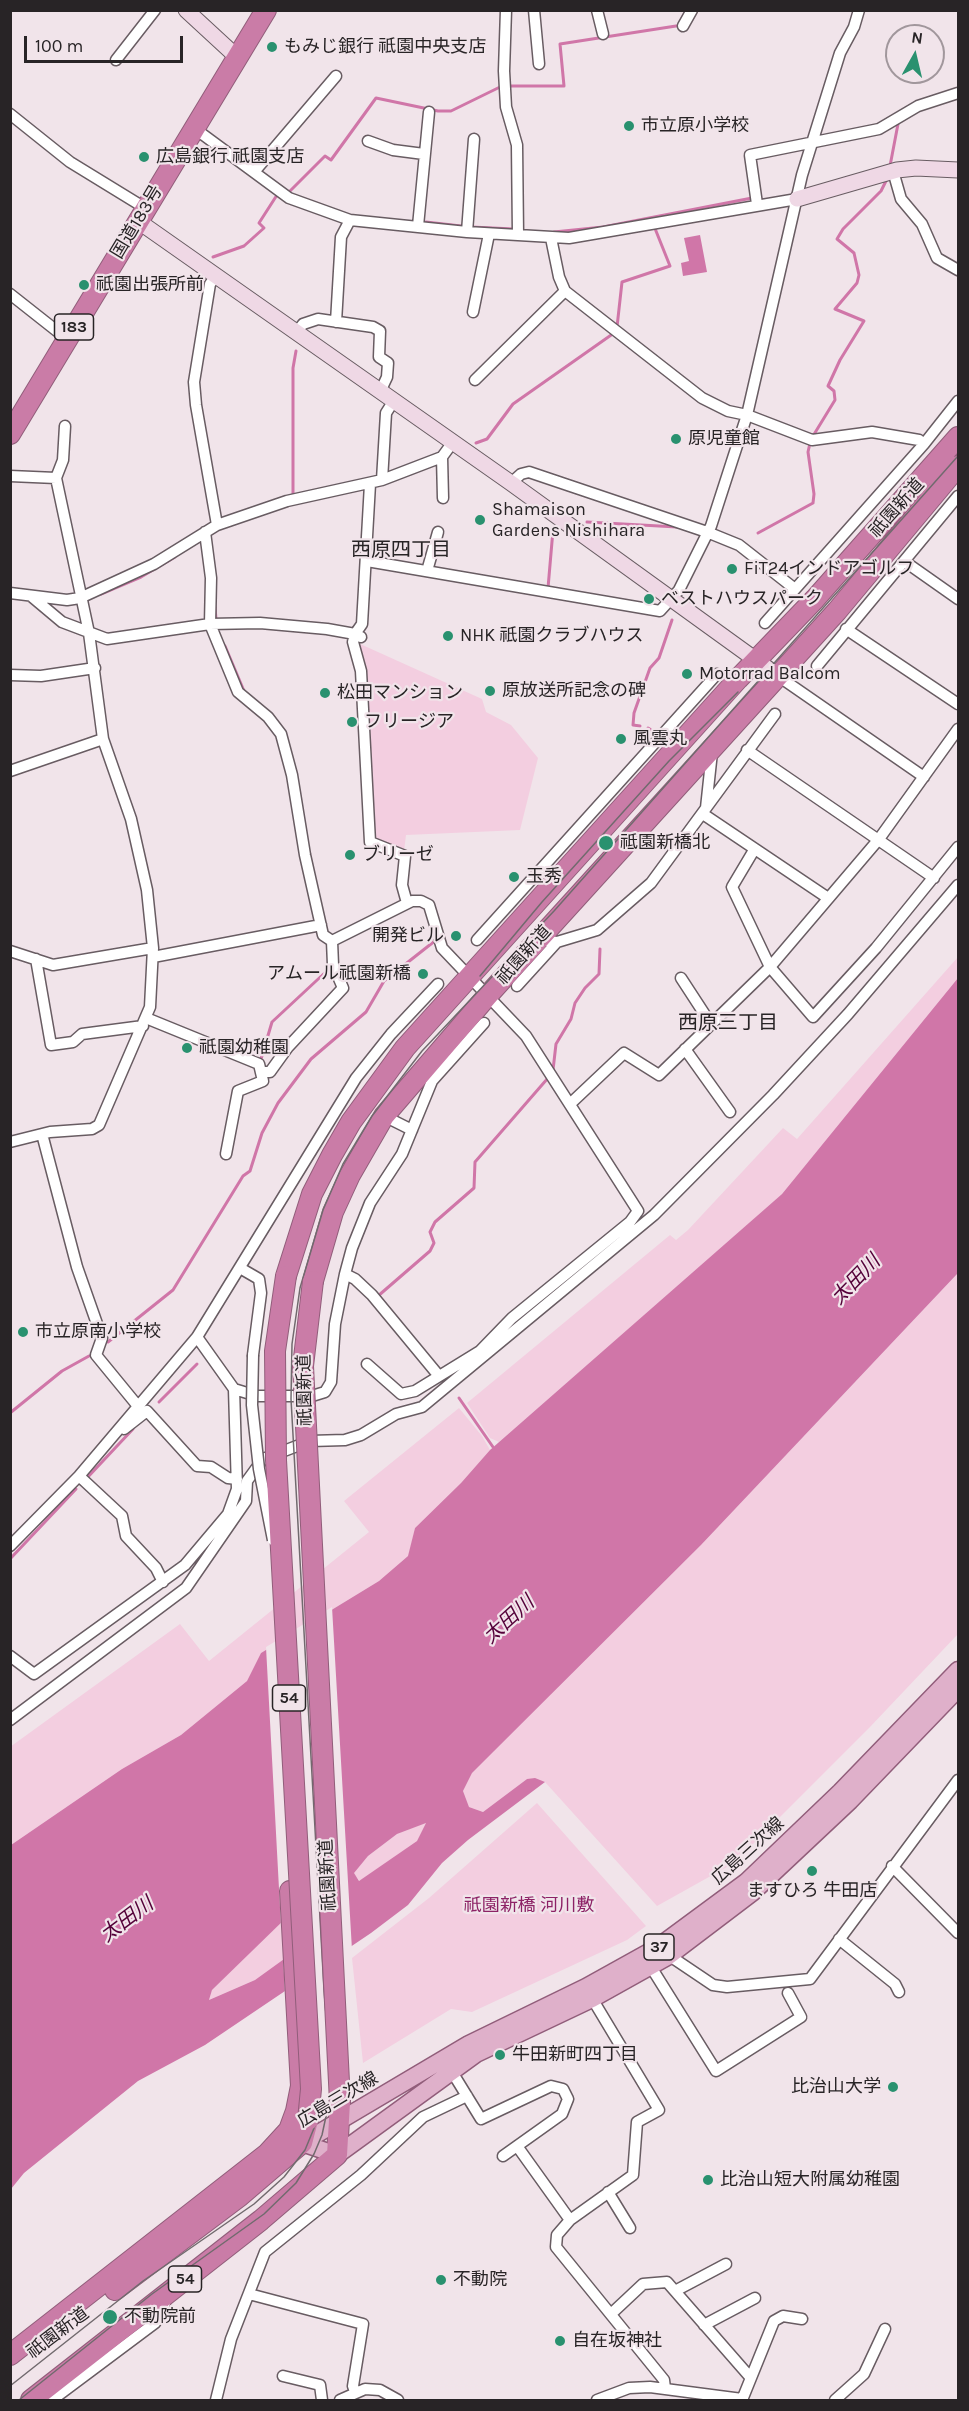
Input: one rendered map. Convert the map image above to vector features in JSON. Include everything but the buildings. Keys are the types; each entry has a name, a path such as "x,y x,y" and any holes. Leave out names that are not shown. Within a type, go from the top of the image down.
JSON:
{"highway":[{"name":"国道183号","path":"10,434 266,10"},
{"name":"祇園新道","path":"10,2369 240,2196 308,2120 311,2089 276,1460 275,1352 286,1276 312,1194 351,1122 405,1048 815,599 934,467 958,437"},
{"name":"祇園新道","path":"43,2398 167,2293 261,2220 337,2155 342,2094 303,1366 313,1281 333,1212 350,1175 384,1116 489,994 548,941 713,745 778,676 842,620 958,466"},
{"name":"祇園新道","path":"284,1602 277,1636 300,2086 296,2111 296,2136"},
{"name":"祇園新道","path":"10,2355 267,2154 296,2136"}],"main road":[{"name":"広島三次線","path":"589,1993 651,1966 664,1952 746,1882 840,1792 958,1670"},
{"name":"広島三次線","path":"296,2136 340,2122 369,2104 589,1993 664,1952 752,1893 850,1801 958,1689"},
{"name":"広島三次線","path":"296,2136 337,2155 448,2065"},
{"path":"342,2094 354,2103 369,2104"}],"street":[{"path":"116,60 155,10"},
{"path":"186,10 238,58"},
{"path":"506,10 504,71 506,107 517,145 518,235"},
{"path":"534,10 539,64"},
{"path":"597,10 603,34"},
{"path":"682,26 692,10"},
{"path":"368,561 656,611 660,611 679,590 707,532 747,415 802,175 814,144 840,53 854,27 859,10"},
{"path":"254,172 336,76"},
{"path":"757,204 750,156 879,129 918,106 958,93"},
{"path":"418,226 429,112"},
{"path":"10,114 141,214 216,276 511,483 778,676 924,777"},
{"path":"194,128 289,198 350,220 551,238 604,234 757,204 797,199 893,171 916,168 958,170"},
{"path":"467,232 474,139"},
{"path":"368,141 393,150 424,154"},
{"path":"893,171 901,199 922,224 937,258 958,270"},
{"path":"336,322 341,237 350,220"},
{"path":"473,312 489,234"},
{"path":"551,238 559,277 565,291 702,398 729,411 747,415 812,440 872,432 919,440 924,444"},
{"path":"216,276 210,284 206,303 194,382 217,525"},
{"path":"475,380 565,291"},
{"path":"10,294 67,339"},
{"path":"297,333 310,320 373,327 380,331 379,357 388,363 387,377 380,392"},
{"path":"765,623 924,444 958,400"},
{"path":"382,480 386,414 393,402"},
{"path":"10,1142 42,1134 92,1129 99,1125 150,1007 153,952 147,891 131,819 104,739 89,633 56,478 63,460 65,426"},
{"path":"934,432 934,467"},
{"path":"10,593 67,600 80,598 154,564 217,525 287,501 382,480 442,457 453,442"},
{"path":"442,457 442,498"},
{"path":"511,483 521,474 529,472 707,532 739,545 795,589"},
{"path":"10,476 56,478"},
{"path":"370,484 368,561 362,624 353,642 361,671 370,842 405,856 402,885 407,903"},
{"path":"817,666 842,620 861,612 958,495"},
{"path":"205,532 212,579 210,624 238,692 268,717 281,734 292,775 305,855 323,935 332,941"},
{"path":"427,572 438,532"},
{"path":"904,561 958,598"},
{"path":"811,571 815,599"},
{"path":"31,596 62,622 106,639 210,624 261,623 327,628 358,636"},
{"path":"842,620 861,612"},
{"path":"842,620 958,705"},
{"path":"10,675 41,676 95,668"},
{"path":"477,940 717,674"},
{"path":"517,986 548,941 588,934 618,914 651,883 775,714"},
{"path":"570,1104 624,1053 659,1075 770,967 879,839 958,729"},
{"path":"10,771 104,739"},
{"path":"659,739 685,740"},
{"path":"704,812 713,745"},
{"path":"747,750 934,878"},
{"path":"704,812 754,850 828,898"},
{"path":"754,850 732,887 770,967 813,1017 934,878 958,847"},
{"path":"10,1720 186,1588 246,1501 247,1481 263,1460 310,1441 345,1440 361,1435 396,1414 422,1407 654,1215 773,1095 848,1014 958,885"},
{"path":"519,895 519,923"},
{"path":"332,941 407,903 417,900 429,905 441,948 489,994 526,1036 638,1211 630,1222 512,1318 480,1351 415,1391 401,1394 367,1364"},
{"path":"10,951 53,965 153,952 321,925"},
{"path":"262,1072 270,1072 288,1047 343,988 333,965 332,941"},
{"path":"36,959 51,1045 73,1042 82,1034 144,1022 259,1064 263,1081 238,1091 226,1154"},
{"path":"681,978 711,1024"},
{"path":"10,1546 79,1476 197,1337 356,1078 374,1054 438,984"},
{"path":"234,1389 257,1396 312,1396 325,1392 331,1382 335,1324 345,1274 352,1248 370,1203 402,1154 432,1081 484,1023"},
{"path":"374,1054 389,1046 405,1048"},
{"path":"685,1049 730,1112"},
{"path":"384,1116 412,1130"},
{"path":"42,1134 77,1267 102,1338 96,1355 137,1405"},
{"path":"240,1268 259,1279 261,1293 254,1355 252,1405 259,1469 272,1537 282,1566"},
{"path":"345,1274 356,1279 372,1295 439,1376"},
{"path":"10,1656 34,1674 185,1564 228,1514 237,1489 234,1389 197,1337"},
{"path":"120,1426 124,1429 147,1411 197,1466 212,1467 228,1478 237,1479"},
{"path":"79,1476 122,1516 126,1536 156,1568 163,1582"},
{"path":"664,1952 713,1984 727,1987 810,1979 958,1780"},
{"path":"892,1866 958,1933"},
{"path":"839,1940 895,1984 899,1992"},
{"path":"651,1966 716,2071 801,2017 788,1993"},
{"path":"589,1993 659,2110 637,2122 633,2175 570,2220 557,2235 556,2247 664,2380 665,2388"},
{"path":"448,2065 481,2119 551,2086 563,2089 568,2099 562,2114 503,2156"},
{"path":"216,2400 231,2339 265,2252 361,2175 423,2117 467,2096"},
{"path":"517,2146 570,2220"},
{"path":"608,2192 630,2228"},
{"path":"675,2291 726,2265"},
{"path":"611,2314 643,2284 666,2282 750,2377"},
{"path":"249,2294 363,2325 353,2386 355,2392"},
{"path":"704,2325 755,2298"},
{"path":"597,2400 629,2388 665,2388 742,2400 774,2321 783,2316 802,2319"},
{"path":"836,2400 864,2374 885,2329"},
{"path":"283,2376 320,2385 322,2400"},
{"path":"340,2400 355,2392 380,2390 398,2400"}],"green space":[{"path":"358,643 482,699 486,712 511,725 538,758 520,830 406,835 404,851 375,839 366,667"},
{"path":"958,957 958,978 782,1194 499,1442 490,1438 467,1403 670,1235 676,1240 688,1230 783,1128 797,1139"},
{"path":"958,1273 958,1634 870,1727 734,1863 657,1906 545,1782 527,1779 483,1812 469,1807 463,1791 472,1773 701,1545"},
{"path":"459,1408 482,1436 490,1450 461,1483 415,1528 409,1555 379,1581 261,1653 247,1681 181,1735 122,1769 11,1845 10,1747 180,1624 209,1661 369,1532 344,1501"},
{"name":"祇園新橋 河川敷","path":"537,1803 646,1926 627,1940 472,2012 451,2009 363,2063 352,1958 429,1898"},
{"path":"427,1822 417,1841 360,1881 353,1873 368,1856 397,1834"},
{"path":"288,1915 291,1954 255,1980 209,2000 212,1990"}],"water":[{"path":"700,235 707,272 683,276 681,263 689,261 684,238"},
{"name":"太田川","path":"958,978 958,1273 701,1545 472,1773 463,1791 469,1807 483,1812 527,1779 535,1778 545,1782 468,1840 442,1863 408,1905 371,1933 205,2045 138,2081 24,2173 11,2189 11,1845 122,1769 181,1735 247,1681 261,1653 379,1581 408,1556 415,1528 461,1483 490,1450 782,1194","holes":["426,1823 417,1841 359,1881 354,1873 368,1856 397,1834","288,1916 291,1954 255,1980 209,2000 212,1990"]}],"pier":[{"path":"332,1607 352,1950 285,1995 283,1955 288,1951 289,1919 281,1926 266,1647"}],"waterway":[{"path":"507,86 564,86 560,44 676,26"},
{"path":"288,193 325,156 331,160 376,98 438,111 451,111 500,87"},
{"path":"890,166 898,124"},
{"path":"813,436 835,400 834,391 828,386 840,360 864,321 835,309 857,283 859,275 854,253 837,239 843,229 881,191 887,179"},
{"path":"213,257 244,246 264,228 259,223 277,195"},
{"path":"554,232 603,227 752,198"},
{"path":"426,222 461,226"},
{"path":"617,327 622,282 670,266 654,226"},
{"path":"471,227 514,229"},
{"path":"476,443 487,439 513,404 614,333"},
{"path":"293,495 293,368 296,351"},
{"path":"758,533 813,503 814,494 808,452 810,443"},
{"path":"587,522 677,527"},
{"path":"548,588 553,530"},
{"path":"101,594 141,577 175,557"},
{"path":"215,607 216,619"},
{"path":"640,726 633,725 634,713 650,668 659,658 672,620"},
{"path":"225,646 244,691"},
{"path":"648,728 653,731"},
{"path":"108,1342 173,1290 243,1176 250,1171 262,1133 278,1103 311,1059 366,1012 384,981 436,940"},
{"path":"553,1070 556,1044 571,1019 575,1003 585,988 599,974 600,949"},
{"path":"261,1059 272,1022 330,968"},
{"path":"378,1296 430,1251 434,1243 430,1232 435,1222 474,1188 475,1162 548,1078"},
{"path":"10,1413 62,1371 89,1356"},
{"path":"159,1402 197,1364"},
{"path":"459,1398 493,1447"},
{"path":"86,1479 133,1429"},
{"path":"10,1559 76,1489"}],"tram line":[{"path":"19,2400 152,2294 264,2214 296,2183 314,2154 322,2135 331,2093 331,2077 324,1990 291,1399 292,1344 300,1288 323,1210 343,1164 372,1116 422,1051 554,911 958,456"},
{"path":"480,976 542,902 669,761 738,692"},
{"path":"10,2386 143,2281 254,2204 284,2177 305,2150 317,2121"}],"place":[{"name":"もみじ銀行 祇園中央支店","path":"272,47"},
{"name":"市立原小学校","path":"629,126"},
{"name":"広島銀行 祇園支店","path":"144,157"},
{"name":"祇園出張所前","path":"84,285"},
{"name":"原児童館","path":"676,439"},
{"name":"Shamaison Gardens Nishihara","path":"480,520"},
{"name":"FiT24インドアゴルフ","path":"732,569"},
{"name":"ベストハウスパーク","path":"649,599"},
{"name":"NHK 祇園クラブハウス","path":"448,636"},
{"name":"Motorrad Balcom","path":"687,674"},
{"name":"原放送所記念の碑","path":"490,691"},
{"name":"松田マンション","path":"325,693"},
{"name":"フリージア","path":"352,722"},
{"name":"風雲丸","path":"621,739"},
{"name":"祗園新橋北","path":"606,843"},
{"name":"ブリーゼ","path":"350,855"},
{"name":"玉秀","path":"514,877"},
{"name":"開発ビル","path":"456,936"},
{"name":"アムール祇園新橋","path":"423,974"},
{"name":"祇園幼稚園","path":"187,1048"},
{"name":"市立原南小学校","path":"23,1332"},
{"name":"ますひろ 牛田店","path":"812,1871"},
{"name":"牛田新町四丁目","path":"500,2055"},
{"name":"比治山大学","path":"893,2087"},
{"name":"比治山短大附属幼稚園","path":"708,2180"},
{"name":"不動院","path":"441,2280"},
{"name":"不動院前","path":"110,2317"},
{"name":"自在坂神社","path":"560,2341"}],"district":[{"name":"西原四丁目","path":"401,550"},
{"name":"西原三丁目","path":"728,1023"}]}
